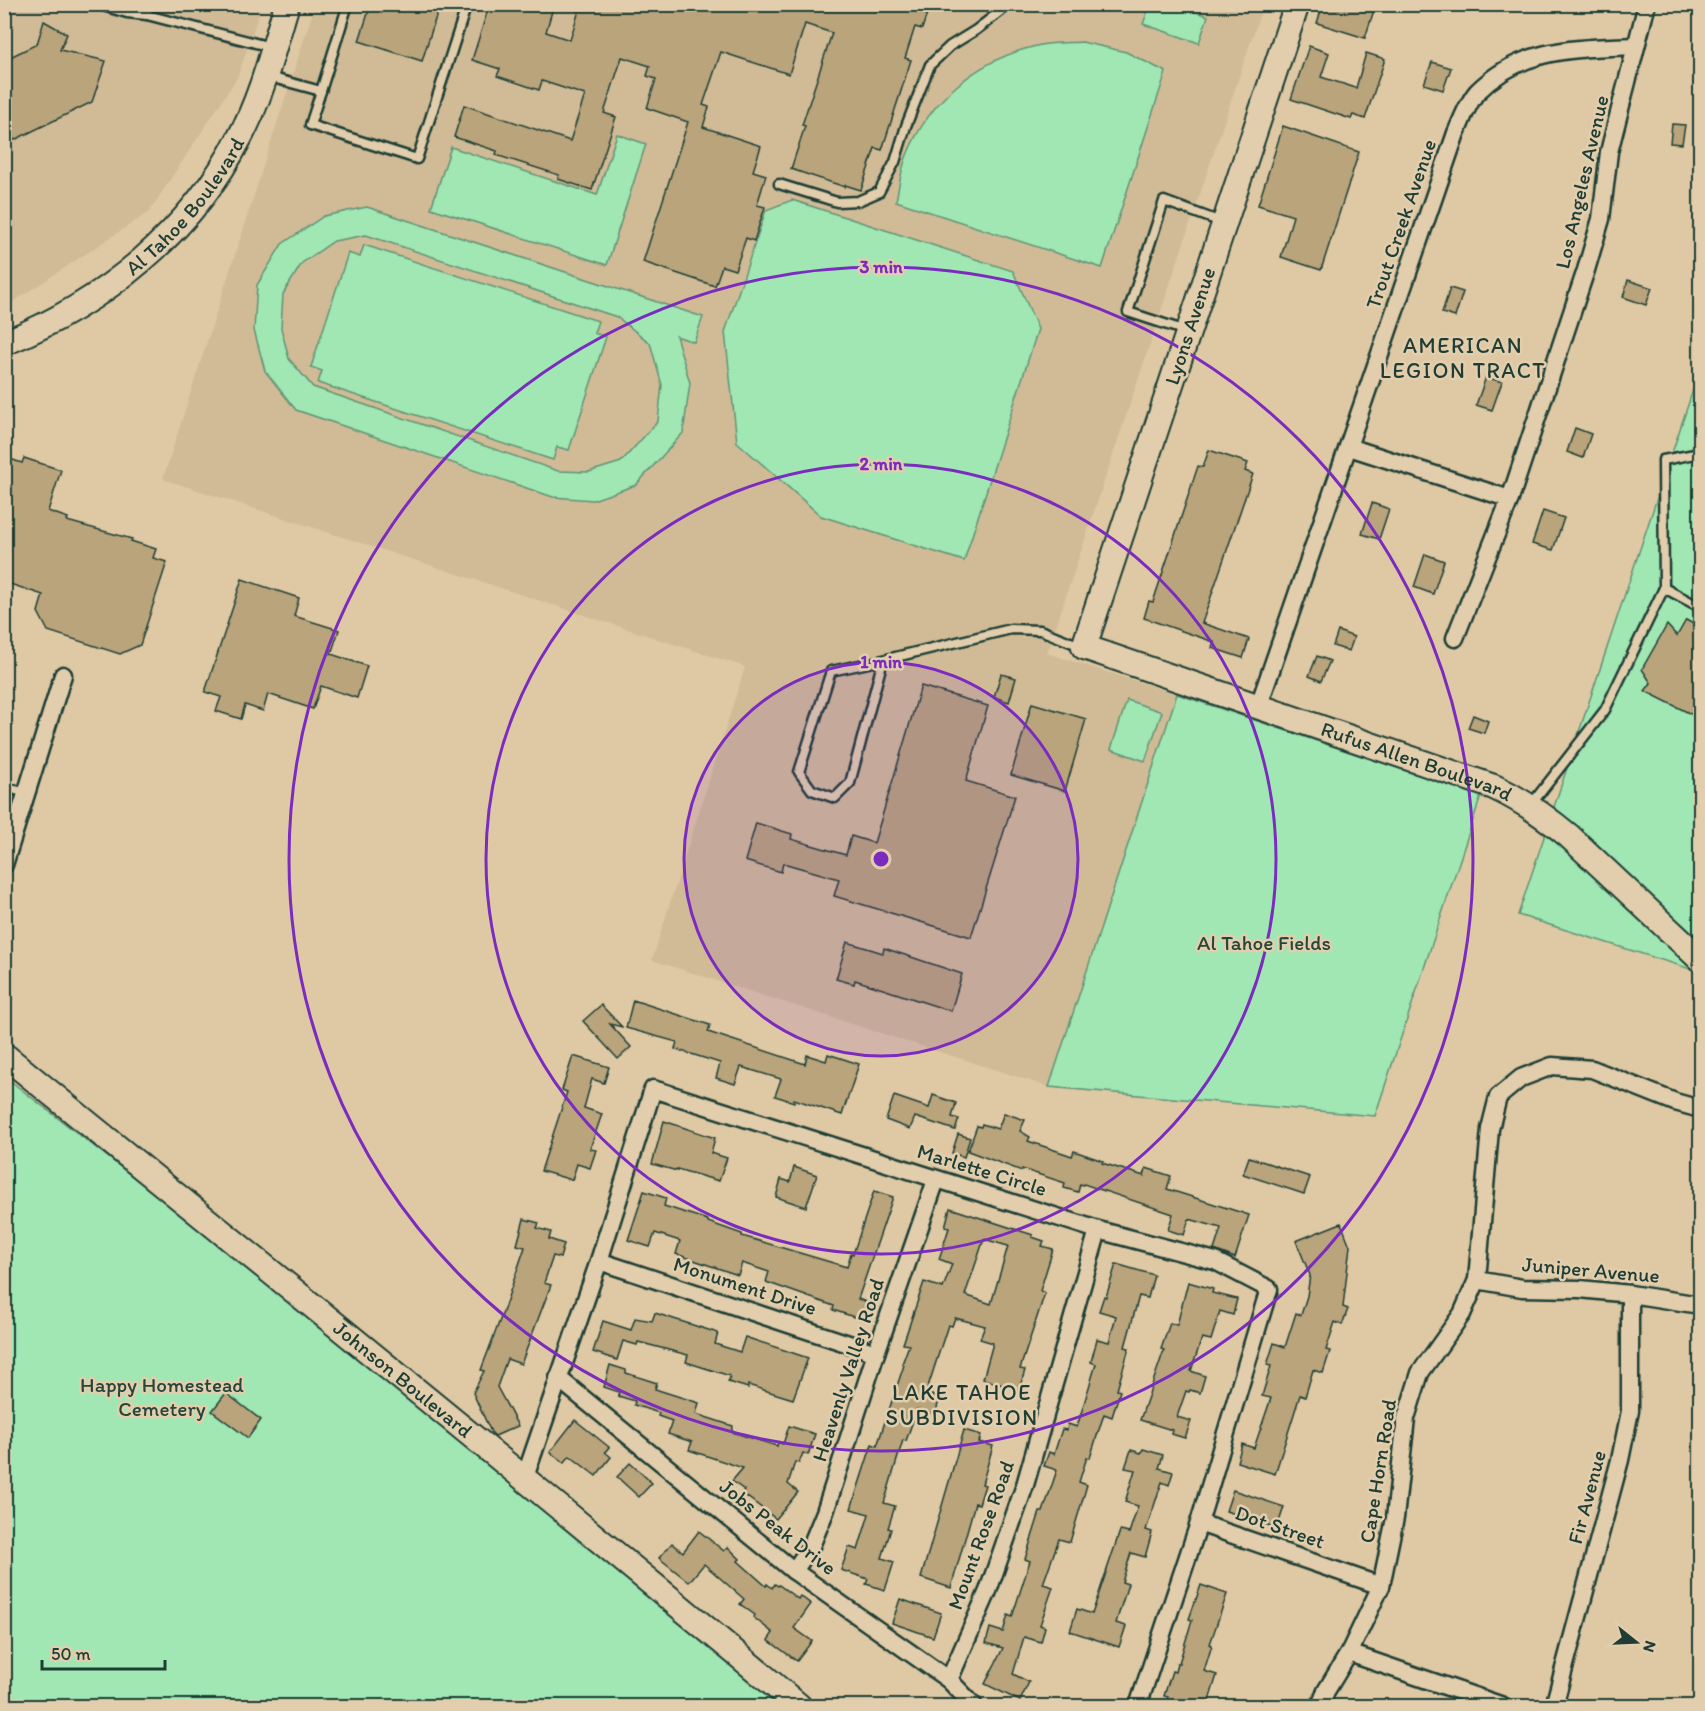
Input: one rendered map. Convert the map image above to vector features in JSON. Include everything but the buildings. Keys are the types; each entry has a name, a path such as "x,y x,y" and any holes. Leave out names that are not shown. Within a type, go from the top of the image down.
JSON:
{"street":[{"name":"Al Tahoe Boulevard","path":"4,342 46,324 88,301 127,272 174,230 224,166 241,136 265,76 287,4"},
{"name":"Lyons Avenue","path":"1084,647 1297,4"},
{"name":"Los Angeles Avenue","path":"1455,638 1510,499 1586,270 1601,219 1609,152 1647,4"},
{"name":"Trout Creek Avenue","path":"1259,705 1456,133 1476,93 1510,66 1558,50 1636,46"},
{"path":"1349,447 1510,499"},
{"name":"Rufus Allen Boulevard","path":"1084,647 1494,787 1530,806 1569,836 1701,959"},
{"path":"4,865 63,675"},
{"name":"Johnson Boulevard","path":"4,1055 385,1366 525,1477 799,1707"},
{"name":"Cape Horn Road","path":"1320,1707 1326,1691 1349,1653 1381,1586 1395,1518 1406,1418 1420,1373 1462,1314 1477,1280 1490,1129 1498,1097 1521,1078 1552,1066 1592,1070 1675,1102 1701,1109"},
{"name":"Marlette Circle","path":"525,1477 599,1261 652,1089 1098,1230 1215,1261 1269,1289 1199,1523 1138,1707"},
{"name":"Heavenly Valley Road","path":"794,1571 812,1546 825,1512 876,1353 936,1180"},
{"name":"Mount Rose Road","path":"949,1680 988,1591 1025,1485 1098,1230"},
{"name":"Monument Drive","path":"599,1261 876,1353"},
{"name":"Juniper Avenue","path":"1477,1280 1522,1288 1580,1289 1630,1294 1701,1305"},
{"name":"Fir Avenue","path":"1554,1707 1620,1460 1630,1411 1630,1294"},
{"name":"Jobs Peak Drive","path":"558,1378 794,1571 949,1680 974,1707"},
{"name":"Dot Street","path":"1199,1523 1381,1586"},
{"path":"1349,1653 1503,1707"}],"lane":[{"path":"96,4 274,48"},
{"path":"147,4 147,15"},
{"path":"348,4 310,125 417,159 467,4"},
{"path":"779,184 837,202 858,201 879,192 895,162 906,126 930,65 950,46 976,30 1002,10 1006,4"},
{"path":"265,76 321,92"},
{"path":"1188,332 1128,312 1164,201 1224,223"},
{"path":"1530,806 1605,710 1664,588 1664,460 1701,453"},
{"path":"1664,588 1701,607"},
{"path":"883,660 850,783 835,798 812,790 799,772 831,671 1011,629 1040,630 1084,647"},
{"path":"4,786 27,793"}],"shaded area":[{"path":"5,5 262,5 237,78 149,212 13,302 5,305"},
{"path":"315,5 1263,5 1047,653 1177,694 1049,1087 652,960 745,667 163,479"}],"green space":[{"path":"1150,5 1174,5 1208,16 1199,43 1143,24"},
{"path":"1082,42 1126,52 1166,72 1102,268 896,201 903,166 917,135 942,100 958,85 975,72 1014,52 1047,44"},
{"path":"617,134 646,144 607,265 431,208 451,147 597,195"},
{"path":"792,200 1013,271 1038,329 964,561 821,516 737,442 725,332 766,210"},
{"path":"367,207 703,317 694,342 676,336 690,383 683,433 636,485 593,500 553,497 296,410 265,371 254,330 257,285 282,244 324,216","holes":["366,235 617,317 650,343 662,385 658,421 621,462 589,472 558,471 313,387 289,359 281,328 283,294 302,263 334,241"]},
{"path":"364,245 598,321 594,333 606,337 569,450 557,447 553,460 318,383 322,371 311,367 348,253 360,257"},
{"path":"1700,369 1700,972 1518,915"},
{"name":"Al Tahoe Fields","path":"1177,694 1481,796 1375,1116 1049,1087"},
{"path":"1127,700 1162,712 1145,761 1111,749"},
{"name":"Happy Homestead Cemetery","path":"4,1076 461,1433 782,1706 5,1706"}],"district":[{"name":"AMERICAN LEGION TRACT","path":"1463,358"},
{"name":"LAKE TAHOE SUBDIVISION","path":"962,1404"}]}
